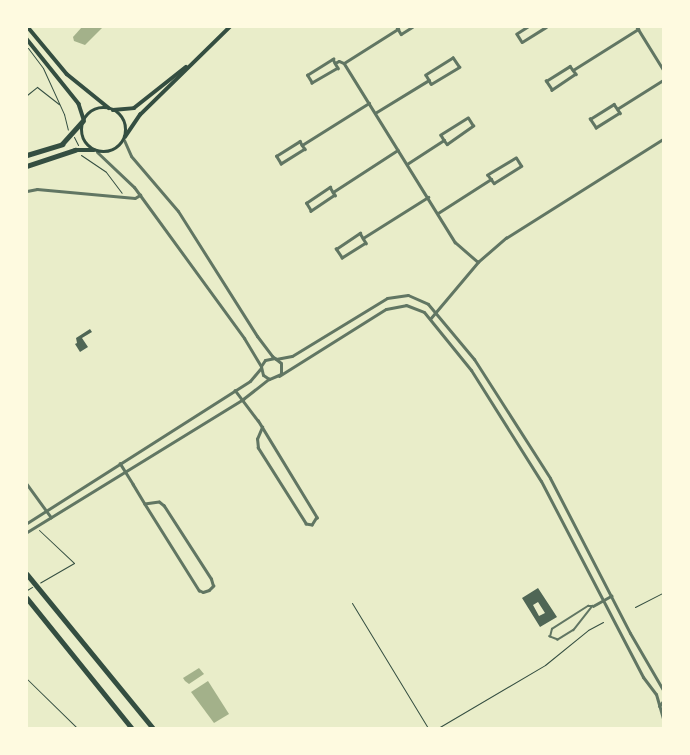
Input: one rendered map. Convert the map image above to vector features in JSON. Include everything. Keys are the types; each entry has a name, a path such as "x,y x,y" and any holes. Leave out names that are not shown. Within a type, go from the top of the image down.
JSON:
{"highway":[{"path":"27,154 62,144 84,120"},
{"path":"27,166 75,150 96,151"},
{"path":"27,574 153,728"},
{"path":"27,598 132,728"}],"main road":[{"path":"28,27 67,74 123,120 124,139"},
{"path":"27,39 79,104 84,120 82,137 96,151 113,151 124,139 137,119 230,27"},
{"path":"84,120 95,109 134,108 198,57"}],"street":[{"path":"344,63 397,28 401,34 412,27"},
{"path":"528,27 517,34 522,42 546,27"},
{"path":"573,70 638,28 663,68"},
{"path":"453,58 459,67 431,84 429,80 426,75 453,58"},
{"path":"335,63 338,68 312,84 307,76 333,60 335,63 339,61 344,63 455,242 478,262"},
{"path":"570,66 573,70 576,74 552,90 546,82 570,66"},
{"path":"375,113 429,80"},
{"path":"617,109 663,80"},
{"path":"302,145 369,102"},
{"path":"614,104 617,109 620,113 596,128 590,119 614,104"},
{"path":"468,118 473,126 447,144 444,140 441,136 468,118"},
{"path":"124,139 130,156 178,211 245,317 282,366 279,376"},
{"path":"430,319 478,262 506,238 663,139"},
{"path":"407,164 444,140"},
{"path":"300,141 302,145 305,149 281,164 276,156 300,141"},
{"path":"333,192 398,150"},
{"path":"96,151 121,172 140,194 244,338 261,367 263,375 269,379"},
{"path":"516,158 521,166 494,183 491,179 488,175 516,158"},
{"path":"438,213 491,179"},
{"path":"330,187 333,192 335,195 311,211 306,203 330,187"},
{"path":"27,191 37,189 135,198 140,194"},
{"path":"363,238 428,197"},
{"path":"360,234 363,238 366,243 342,258 336,249 360,234"},
{"path":"27,523 254,379 265,360 286,358 394,296 416,297 437,312 474,359 513,417 561,496 650,670 663,690"},
{"path":"27,532 242,399 269,379 279,376 395,306 413,306 430,319 471,370 506,422 553,502 643,677 656,694 663,717"},
{"path":"235,390 262,427 317,517 312,525 306,524 258,448 257,439 262,427"},
{"path":"120,463 145,504 199,590 203,592 209,590 213,586 211,579 164,506 159,502 145,504"},
{"path":"27,484 51,518"},
{"path":"593,606 612,596"},
{"path":"659,706 663,701"}],"lane":[{"path":"593,606 568,635 556,641 550,637 552,629 593,606"}],"path":[{"path":"27,47 42,68 59,104 37,87 27,95"},
{"path":"39,530 74,563 45,580"},
{"path":"635,607 663,593"},
{"path":"352,603 428,728"},
{"path":"438,728 545,665 588,630 603,622"},
{"path":"27,679 77,728"}],"shaded area":[{"path":"82,27 103,27 85,45 74,41 73,37"},
{"path":"199,668 204,674 189,684 185,681 183,678"},
{"path":"208,681 229,714 214,723 191,692"}],"building":[{"path":"90,329 92,332 82,338 88,347 80,352 75,344 77,343 76,338"},
{"path":"538,588 557,617 540,627 522,598","holes":["538,602 545,613 539,616 533,605"]}]}
